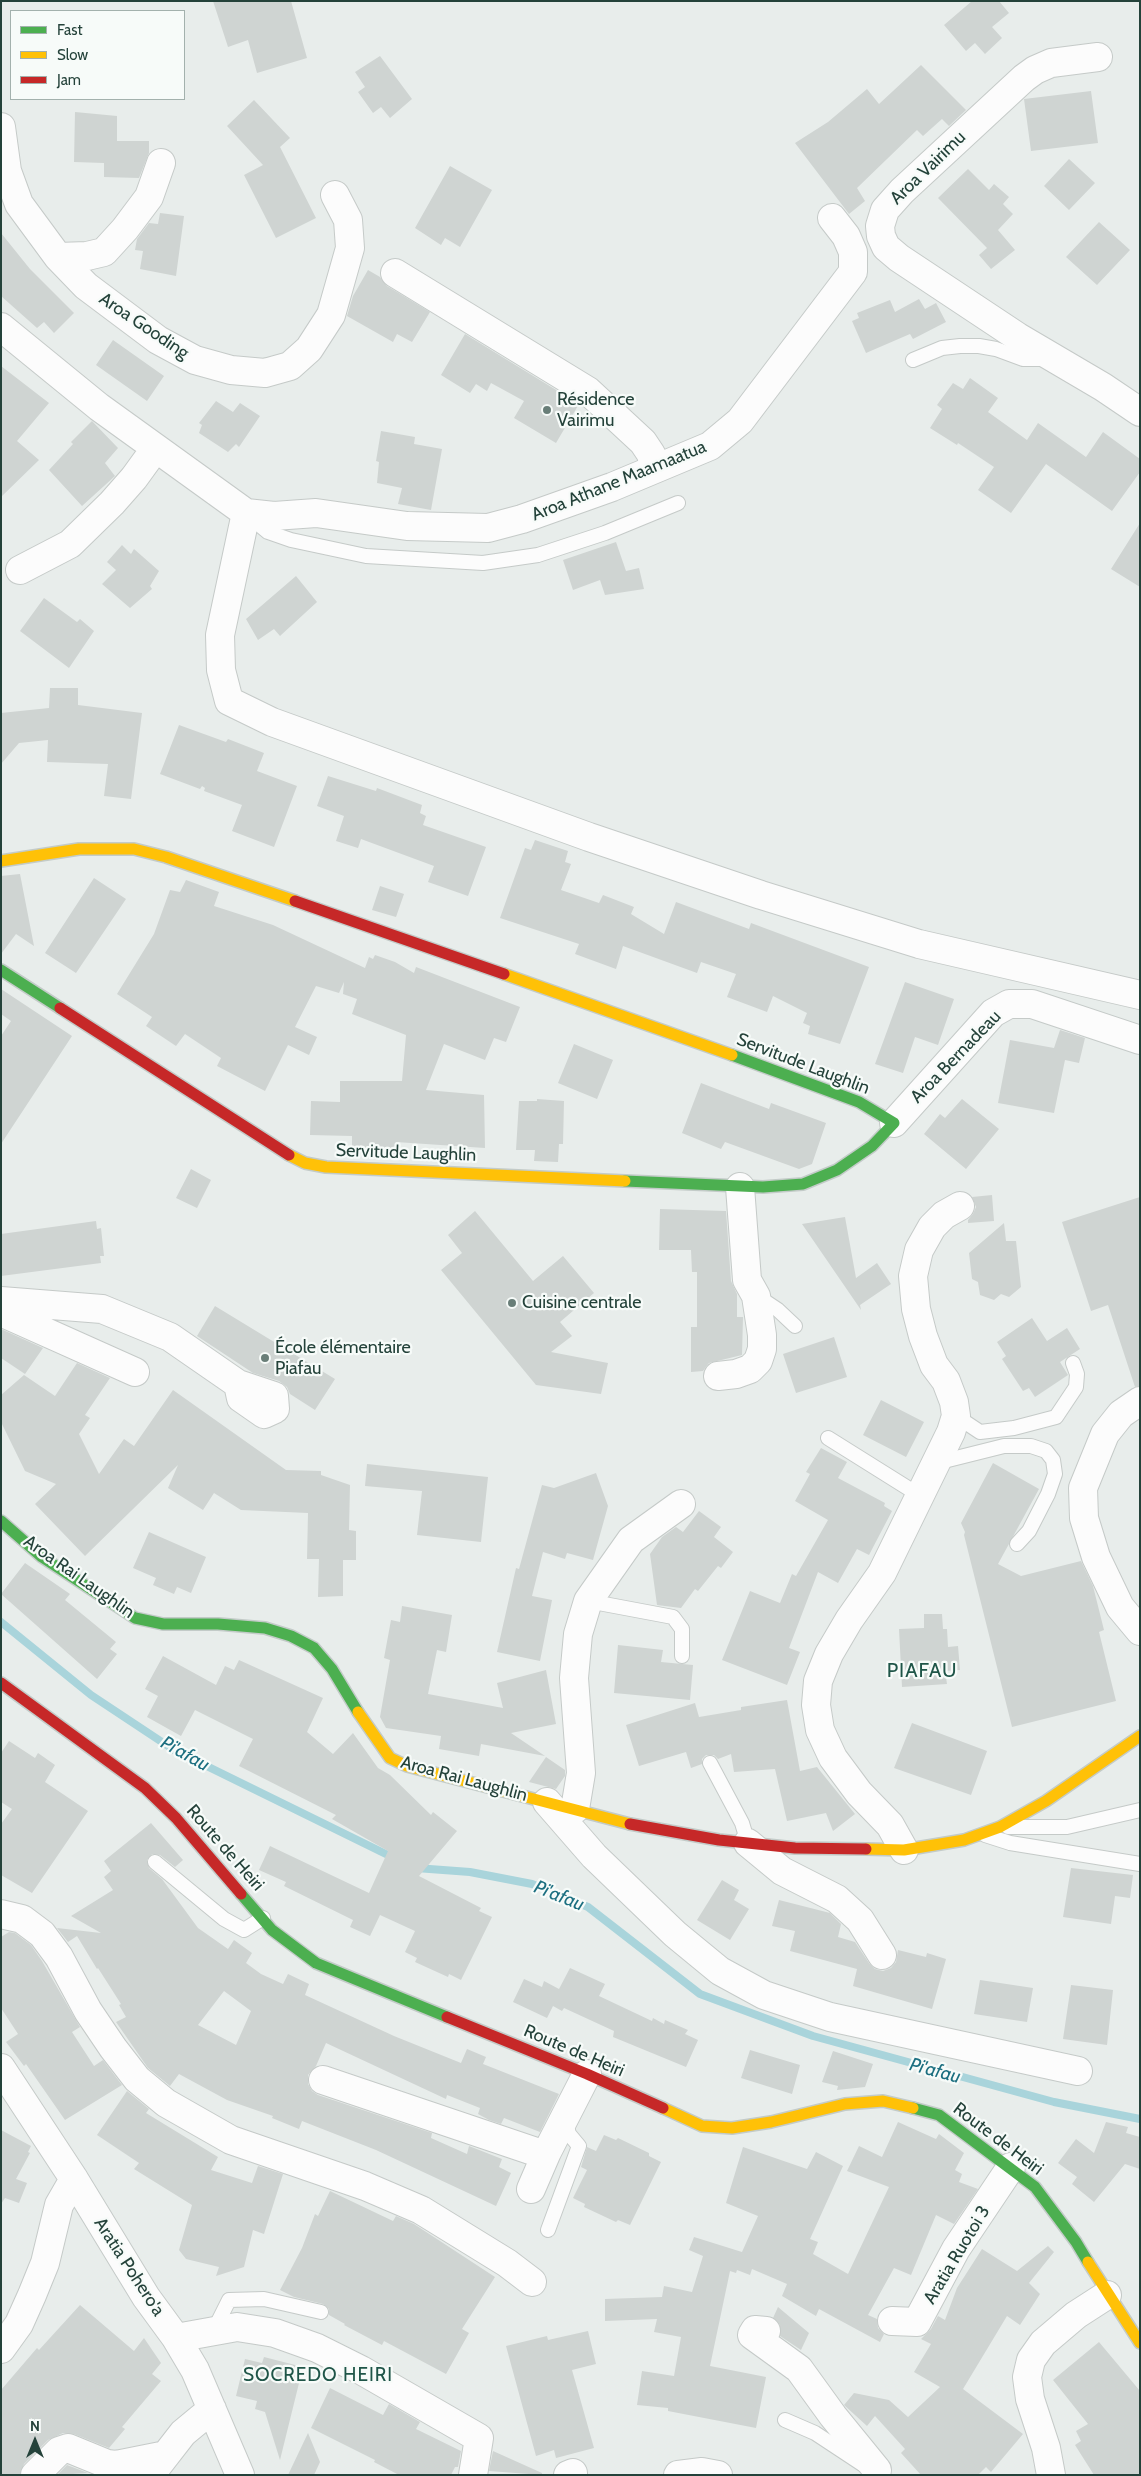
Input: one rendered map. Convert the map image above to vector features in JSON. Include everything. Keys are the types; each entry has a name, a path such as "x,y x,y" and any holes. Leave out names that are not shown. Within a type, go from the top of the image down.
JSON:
{"street":[{"name":"Aroa Vairimu","path":"1098,57 1051,63 1035,70 990,108 902,191 885,210 880,226 881,236 886,246 899,258 1053,359 1103,387 1140,412"},
{"name":"Aroa Gooding","path":"1,127 7,171 19,204 58,257 86,286 158,340 195,360 231,370 265,373 290,366 309,349 332,315 350,248 348,220 335,195"},
{"path":"58,257 87,256 104,252 125,229 149,197 161,164"},
{"name":"Aroa Athane Maamaatua","path":"246,514 274,516 316,513 407,526 488,528 522,520 564,505 612,487 654,468 675,462 710,446 740,421 853,272 853,252 846,236 832,218"},
{"path":"395,274 588,391 643,442 651,454 654,468"},
{"path":"1,327 99,407 246,514 220,635 221,670 230,701 272,722 589,837 761,895 919,944 1140,994"},
{"path":"20,570 70,544 112,503 134,478 155,449"},
{"name":"Servitude Laughlin","path":"1,861 79,849 106,848 134,849 166,857 372,927 761,1065 859,1102 894,1124 872,1146 837,1170 803,1184 740,1187 326,1167 304,1163 278,1149 1,970"},
{"name":"Aroa Bernadeau","path":"894,1124 993,1013 1009,1004 1032,1004 1140,1040"},
{"path":"718,1376 736,1374 750,1369 758,1361 762,1335 756,1296 747,1280 740,1187"},
{"path":"904,1850 890,1826 858,1793 833,1758 820,1730 816,1705 818,1680 829,1654 849,1620 882,1573 956,1416 954,1402 946,1381 934,1365 923,1336 916,1308 913,1276 919,1250 932,1228 944,1215 960,1206"},
{"path":"1,1301 102,1309 170,1337 238,1384"},
{"path":"1,1312 135,1372"},
{"path":"1140,1401 1121,1414 1104,1434 1083,1488 1084,1518 1096,1556 1120,1607 1140,1631"},
{"path":"575,1809 581,1773 574,1678 578,1634 588,1601 631,1540 681,1504"},
{"name":"Aroa Rai Laughlin","path":"1,1521 42,1556 135,1618 163,1624 218,1624 265,1628 292,1636 314,1648 332,1669 375,1739 390,1758 432,1774 641,1827 795,1848 904,1850 964,1840 1000,1827 1046,1801 1140,1736"},
{"name":"Route de Heiri","path":"1,1683 145,1788 176,1818 272,1930 316,1963 587,2074 702,2126 732,2128 771,2122 845,2104 883,2101 939,2115 1011,2167 1035,2187 1076,2242 1107,2295 1136,2329"},
{"path":"548,1802 594,1856 675,1934 720,1971 764,1995 830,2017 1078,2071"},
{"path":"748,1843 782,1871 837,1899 860,1920 882,1955"},
{"path":"1,1914 22,1919 42,1934 59,1957 88,2011 113,2048 138,2079 166,2103 231,2140 365,2186 421,2210 507,2262 532,2282"},
{"name":"Aratia Pohero'a","path":"1,2068 74,2179 146,2297 176,2338 195,2370 240,2475"},
{"path":"531,2190 587,2074"},
{"path":"323,2080 542,2154 548,2152"},
{"name":"Aratia Ruotoi 3","path":"892,2321 917,2322 956,2249 1011,2167"},
{"path":"1,2349 19,2324 32,2295 45,2262 58,2205 74,2179"},
{"path":"1051,2475 1046,2448 1030,2399 1027,2377 1031,2360 1043,2343 1076,2315 1107,2295"},
{"path":"176,2338 237,2327 274,2333 317,2348 361,2370 479,2438 473,2475"},
{"path":"766,2331 755,2330 752,2335 799,2369 833,2416 879,2472"},
{"path":"35,2475 58,2451 68,2448 107,2464 158,2465 183,2433 212,2409"},
{"path":"678,2475 702,2472 718,2475"}],"lane":[{"name":"Aroa Vairimu","path":"913,360 942,348 960,346 979,346 996,349 1022,359 1053,359"},
{"path":"246,514 268,532 291,540 366,556 483,563 538,555 605,533 678,503"},
{"path":"756,1296 778,1310 795,1326"},
{"path":"956,1416 980,1432 1014,1428 1056,1417 1076,1387 1077,1374 1073,1363"},
{"path":"828,1438 919,1495"},
{"path":"934,1464 1004,1446 1031,1446 1046,1451 1053,1460 1055,1474 1048,1494 1030,1531 1017,1544"},
{"path":"588,1601 673,1617 682,1629 682,1656"},
{"path":"710,1763 742,1823 748,1843"},
{"name":"Aroa Rai Laughlin","path":"1000,1827 1067,1827 1140,1810"},
{"path":"984,1834 1010,1843 1140,1864"},
{"path":"155,1862 224,1919 244,1930 263,1918"},
{"path":"548,2230 579,2146 569,2134 565,2118"},
{"path":"214,2330 230,2300 264,2299 322,2312"},
{"path":"785,2420 815,2433 858,2463 879,2472"}],"building":[{"path":"213,1 291,1 307,58 257,73 248,40 228,47"},
{"path":"972,1 999,1 1009,13 992,27 1002,38 985,54 975,43 966,51 944,25"},
{"path":"380,56 412,99 390,118 381,107 373,113 358,92 365,87 355,72"},
{"path":"921,65 966,110 949,126 942,119 923,136 917,130 857,188 865,201 849,214 795,143 828,122 867,89 879,104"},
{"path":"1091,91 1098,143 1031,151 1024,99"},
{"path":"254,100 290,138 280,147 316,218 276,238 244,175 263,165 227,126"},
{"path":"75,112 117,116 117,141 149,141 149,153 139,178 104,177 104,163 74,162"},
{"path":"1069,159 1095,183 1069,210 1044,186"},
{"path":"450,166 492,190 460,247 445,238 441,245 415,228"},
{"path":"968,169 989,190 994,184 1009,197 1003,204 1013,214 998,230 1015,250 991,269 979,255 987,248 938,198"},
{"path":"160,213 184,216 176,276 140,269 143,251 135,250 137,239 149,223 158,224"},
{"path":"1099,222 1130,250 1097,285 1066,257"},
{"path":"1,233 30,269 74,313 54,333 44,322 37,328 1,296"},
{"path":"368,270 380,277 387,286 430,312 412,342 397,334 393,342 347,316 353,296"},
{"path":"919,299 925,309 936,303 946,322 913,339 910,334 866,353 852,321 859,318 857,313 890,300 895,312"},
{"path":"465,334 579,404 556,443 514,418 524,401 491,383 487,391 476,384 470,393 441,375"},
{"path":"113,340 164,376 147,401 96,365"},
{"path":"1,366 49,403 17,441 39,460 1,497"},
{"path":"970,378 998,398 988,412 1027,440 1038,423 1086,457 1103,432 1140,459 1140,472 1112,511 1046,464 1011,513 978,490 994,467 958,443 957,445 930,428 942,409 937,405 953,383 963,389"},
{"path":"216,401 233,412 240,403 260,416 239,447 236,444 228,452 199,433 202,425 199,423"},
{"path":"92,421 118,448 105,463 115,476 82,506 49,470 73,444 71,442"},
{"path":"381,431 415,437 414,444 442,449 431,510 398,504 402,488 377,483 379,462 376,461"},
{"path":"1140,523 1140,587 1111,569"},
{"path":"616,542 626,571 639,568 644,589 605,595 600,580 573,590 563,560"},
{"path":"122,545 131,554 134,549 159,571 150,586 152,589 130,608 102,584 116,570 107,562"},
{"path":"296,576 317,602 280,636 274,629 258,640 246,619"},
{"path":"44,598 77,622 80,619 94,631 69,668 20,631"},
{"path":"50,688 78,688 78,705 142,713 131,799 104,796 108,764 47,762 48,740 19,743 1,764 1,713 49,708"},
{"path":"179,725 226,742 228,739 264,753 257,771 297,786 274,847 232,831 242,805 204,791 205,788 202,786 200,789 160,774"},
{"path":"328,776 376,791 377,788 422,805 420,813 426,816 423,825 486,847 468,896 428,882 434,866 361,839 358,848 336,841 344,816 317,806"},
{"path":"535,840 568,851 565,862 571,864 561,890 599,903 603,895 634,907 631,914 664,934 676,902 749,929 751,923 869,967 840,1044 808,1034 810,1026 803,1023 807,1013 773,996 767,1012 727,997 736,974 701,962 697,973 623,946 616,969 575,954 579,944 500,918 525,848 531,850"},
{"path":"20,874 34,946 16,934 1,954 1,876"},
{"path":"94,878 126,899 76,973 45,953"},
{"path":"186,880 219,892 214,906 273,925 365,968 369,957 373,959 375,955 395,962 414,973 416,967 520,1007 506,1042 494,1038 485,1060 444,1044 426,1090 484,1095 485,1148 396,1142 396,1155 352,1153 352,1136 310,1135 311,1101 340,1102 340,1081 402,1081 406,1035 352,1014 357,999 343,994 344,982 339,993 316,986 295,1027 317,1037 309,1055 288,1045 265,1091 217,1066 221,1058 185,1034 176,1046 146,1026 152,1017 117,994 154,934 170,890 180,892"},
{"path":"380,886 404,894 396,917 372,910"},
{"path":"905,982 954,999 938,1045 915,1037 903,1073 875,1064"},
{"path":"1,989 72,1036 1,1144 1,1036 11,1021 1,1014"},
{"path":"1060,1030 1085,1038 1079,1063 1065,1060 1054,1113 998,1103 1010,1040 1054,1048"},
{"path":"574,1044 613,1060 597,1099 558,1083"},
{"path":"701,1083 769,1109 771,1103 826,1123 812,1164 799,1169 725,1142 721,1149 682,1133"},
{"path":"537,1099 564,1101 563,1144 559,1144 558,1162 534,1161 535,1150 516,1150 519,1101 537,1101"},
{"path":"962,1099 999,1129 966,1169 924,1134 940,1114 945,1118"},
{"path":"191,1169 211,1180 197,1208 176,1198"},
{"path":"992,1195 994,1221 968,1223 976,1207 972,1197"},
{"path":"1140,1197 1140,1386 1135,1387 1108,1305 1091,1311 1062,1222"},
{"path":"660,1209 726,1211 731,1281 737,1294 737,1317 743,1317 742,1355 709,1363 703,1371 691,1372 691,1327 697,1327 697,1272 692,1272 691,1250 659,1250"},
{"name":"Cuisine centrale","path":"475,1211 533,1281 563,1256 594,1293 560,1322 572,1336 551,1352 608,1363 601,1394 536,1385 441,1270 462,1253 448,1235"},
{"path":"845,1217 856,1278 877,1263 891,1284 860,1305 861,1310 802,1224"},
{"path":"96,1221 97,1229 101,1228 104,1256 100,1256 101,1263 1,1276 1,1234"},
{"path":"1004,1223 1006,1241 1016,1241 1021,1287 1009,1297 1001,1294 994,1300 980,1295 978,1282 972,1279 969,1253"},
{"name":"École élémentaire Piafau","path":"215,1306 335,1379 315,1410 290,1394 287,1387 279,1381 253,1373 197,1336"},
{"path":"1032,1318 1047,1341 1067,1328 1080,1349 1060,1362 1068,1375 1035,1397 1029,1388 1023,1391 1002,1359 1006,1356 997,1342"},
{"path":"1,1329 43,1348 25,1374 1,1358"},
{"path":"834,1337 847,1377 796,1393 783,1354"},
{"path":"77,1363 110,1378 85,1415 90,1418 79,1434 99,1474 124,1439 134,1446 173,1390 286,1470 321,1471 321,1475 350,1485 349,1530 356,1531 356,1560 343,1560 343,1596 318,1597 319,1559 307,1559 308,1513 241,1510 214,1493 203,1510 168,1488 178,1465 85,1556 35,1504 56,1484 25,1471 1,1422 1,1395 24,1375 55,1396"},
{"path":"881,1400 924,1422 906,1457 863,1435"},
{"path":"821,1448 847,1462 838,1478 885,1503 884,1506 892,1511 869,1555 857,1549 838,1583 818,1572 789,1648 800,1652 787,1685 722,1660 750,1591 780,1603 792,1574 796,1576 828,1520 795,1501 810,1474 806,1472"},
{"path":"993,1463 1039,1489 998,1564 1021,1576 1081,1561 1093,1586 1104,1630 1099,1632 1116,1701 1012,1727 964,1535 965,1532 961,1523"},
{"path":"367,1464 488,1477 481,1542 417,1535 422,1491 365,1486"},
{"path":"596,1473 608,1506 593,1560 567,1553 565,1559 543,1552 532,1596 552,1600 540,1661 497,1652 516,1568 519,1569 542,1485 554,1488"},
{"path":"699,1511 721,1527 714,1537 733,1552 721,1568 718,1566 698,1591 695,1589 681,1608 657,1605 650,1554 662,1537 676,1527 683,1532"},
{"path":"149,1532 206,1557 191,1593 177,1587 174,1594 153,1585 156,1578 133,1568"},
{"path":"25,1563 70,1594 65,1600 116,1642 110,1649 117,1654 97,1679 1,1594"},
{"path":"402,1606 452,1615 446,1652 437,1650 428,1694 503,1708 497,1683 546,1670 556,1724 511,1733 545,1756 481,1744 479,1756 439,1749 441,1736 386,1728 380,1717 390,1660 384,1658 391,1620 400,1622"},
{"path":"924,1614 942,1614 943,1629 947,1629 948,1647 958,1646 960,1670 945,1671 947,1684 902,1687 899,1629 924,1628"},
{"path":"618,1645 663,1650 661,1662 693,1665 690,1700 614,1693"},
{"path":"163,1656 216,1685 225,1666 234,1670 239,1660 323,1698 307,1732 333,1754 353,1733 378,1768 390,1775 431,1815 433,1812 457,1831 419,1876 481,1908 479,1911 492,1917 461,1980 449,1974 448,1977 415,1962 417,1958 405,1952 415,1931 380,1915 370,1936 350,1927 353,1920 284,1886 286,1882 259,1870 270,1846 369,1893 388,1851 332,1819 336,1815 239,1766 253,1739 195,1710 181,1736 147,1717 158,1696 145,1689"},
{"path":"787,1700 800,1771 817,1767 855,1814 833,1831 826,1813 787,1821 775,1769 734,1772 731,1754 718,1759 714,1755 706,1755 702,1759 702,1764 691,1768 686,1752 639,1766 626,1725 695,1703 699,1717 741,1710 741,1707"},
{"path":"912,1723 987,1751 971,1795 894,1768"},
{"path":"9,1741 35,1758 38,1753 55,1765 45,1782 88,1811 32,1893 1,1875 1,1824 12,1809 1,1802 1,1753"},
{"path":"546,1757 565,1770 565,1776 556,1789 529,1782"},
{"path":"151,1823 183,1860 175,1867 160,1855 152,1854 147,1860 149,1868 162,1879 198,1928 228,1949 234,1940 252,1953 246,1963 261,1974 283,1984 288,1974 309,1984 305,1995 394,2036 461,2063 467,2049 486,2057 483,2064 559,2094 540,2132 504,2118 501,2124 489,2120 478,2114 480,2108 447,2095 446,2099 326,2043 316,2066 308,2075 308,2084 312,2091 318,2095 432,2133 431,2138 467,2154 469,2146 502,2159 499,2167 511,2173 496,2206 376,2150 302,2121 299,2129 272,2118 273,2116 227,2100 179,2074 170,2086 148,2068 116,2022 126,2017 119,2005 121,2004 98,1968 77,1936 68,1942 57,1928 101,1933 71,1916 113,1890 104,1877 111,1871 104,1861","holes":["224,1991 251,2011 236,2045 198,2025"]},
{"path":"1071,1868 1133,1875 1130,1898 1115,1896 1111,1924 1063,1917"},
{"path":"722,1880 739,1890 734,1900 749,1909 730,1940 697,1920"},
{"path":"779,1900 830,1913 841,1924 838,1937 855,1942 875,1969 883,1971 891,1968 896,1962 898,1950 926,1957 927,1953 946,1959 932,2009 853,1986 857,1969 790,1951 795,1931 772,1926"},
{"path":"9,1932 15,1933 31,1945 42,1961 80,2027 72,2032 94,2066 103,2060 122,2085 65,2120 26,2064 24,2066 6,2042 18,2034 1,2008 1,1937"},
{"path":"570,1968 605,1984 599,1996 652,2021 653,2018 664,2024 665,2020 688,2030 685,2034 698,2040 686,2067 613,2037 614,2031 564,2008 562,2011 553,2006 547,2018 513,2002 524,1979 542,1987 544,1981 559,1989"},
{"path":"980,1980 1033,1988 1027,2022 974,2014"},
{"path":"1071,1985 1113,1990 1107,2045 1063,2039"},
{"path":"750,2050 800,2065 792,2094 741,2078"},
{"path":"833,2051 873,2064 865,2087 837,2090 838,2086 822,2082"},
{"path":"127,2091 149,2109 146,2113 218,2157 211,2170 252,2183 258,2166 283,2174 264,2234 253,2230 244,2267 216,2276 219,2267 186,2259 179,2250 192,2205 134,2169 139,2163 97,2135"},
{"path":"898,2122 936,2139 939,2134 964,2153 955,2170 962,2174 959,2182 978,2189 954,2224 936,2215 911,2275 894,2268 868,2315 877,2319 878,2328 884,2334 880,2342 819,2309 816,2316 782,2296 787,2284 752,2269 750,2275 737,2270 736,2273 730,2271 710,2366 766,2377 756,2428 668,2411 668,2408 637,2405 642,2371 674,2376 681,2337 654,2332 657,2319 605,2321 605,2299 662,2297 664,2286 692,2292 703,2256 689,2250 694,2237 742,2252 758,2216 726,2203 743,2147 807,2169 816,2152 843,2166 810,2239 818,2242 813,2254 848,2274 889,2187 847,2171 859,2146 882,2157"},
{"path":"1106,2122 1128,2127 1126,2133 1140,2137 1140,2169 1125,2164 1094,2202 1072,2184 1077,2177 1058,2163 1076,2139 1094,2153"},
{"path":"1,2130 31,2146 28,2152 30,2153 16,2179 27,2183 19,2203 5,2198 1,2204"},
{"path":"604,2135 616,2140 618,2138 649,2153 649,2156 661,2162 630,2225 618,2220 616,2222 584,2207 585,2204 573,2198 587,2170 581,2167 587,2147 596,2151"},
{"path":"330,2191 393,2221 396,2216 414,2224 495,2277 462,2329 469,2333 446,2374 384,2341 382,2345 344,2325 329,2315 329,2309 323,2304 294,2297 280,2290 302,2248 315,2214 318,2216"},
{"path":"1048,2246 1054,2252 1029,2283 1040,2294 1020,2325 1007,2316 963,2389 1023,2434 991,2472 986,2467 978,2475 921,2475 901,2453 905,2449 875,2416 867,2426 844,2405 854,2393 889,2400 908,2417 940,2387 914,2372 931,2344 921,2339 931,2329 938,2316 945,2320 957,2288 982,2249 1017,2271"},
{"path":"80,2305 134,2351 144,2338 161,2363 152,2374 161,2381 122,2427 125,2429 109,2448 74,2434 63,2433 48,2440 24,2464 20,2475 1,2475 1,2390 37,2348 39,2350"},
{"path":"778,2307 809,2333 801,2350 780,2336 780,2325 773,2318"},
{"path":"588,2331 596,2364 572,2370 594,2448 556,2458 554,2450 536,2456 506,2346 547,2336 548,2340"},
{"path":"1099,2342 1140,2391 1140,2475 1094,2475 1075,2445 1081,2441 1076,2431 1088,2424 1053,2380"},
{"path":"264,2357 303,2367 280,2460 265,2412 255,2409 257,2401 236,2396 245,2359 262,2363"},
{"path":"330,2388 383,2415 389,2404 420,2422 416,2429 461,2451 458,2467 455,2467 451,2475 399,2475 374,2462 375,2460 311,2428"},
{"path":"308,2433 320,2462 314,2475 288,2475"},
{"path":"493,2451 542,2473 542,2475 489,2471"},
{"path":"67,2465 88,2473 57,2475"}],"waterway":[{"name":"Pi'afau","path":"1,1622 91,1695 174,1750 394,1858"},
{"name":"Pi'afau","path":"416,1868 470,1872 532,1884 588,1907 700,1994 813,2036 1054,2102 1140,2119"}],"traffic: fast":[{"path":"1,970 60,1008"},
{"path":"625,1181 763,1187 803,1184 837,1170 872,1146 894,1123 859,1102 732,1055"},
{"path":"1,1521 42,1557 135,1618 163,1624 218,1624 265,1628 291,1636 314,1648 332,1669 358,1712"},
{"path":"241,1894 272,1930 316,1963 447,2017"},
{"path":"913,2108 939,2115 1035,2187 1076,2242 1088,2262"}],"traffic: slow":[{"path":"1,861 79,849 134,849 166,857 295,901"},
{"path":"504,974 732,1055"},
{"path":"289,1155 305,1163 326,1167 625,1181"},
{"path":"358,1712 390,1758 407,1766 630,1824"},
{"path":"866,1849 904,1850 964,1840 1000,1827 1046,1801 1140,1736"},
{"path":"663,2108 702,2126 732,2128 771,2122 845,2104 883,2101 913,2108"},
{"path":"1088,2262 1140,2343"}],"traffic: jam":[{"path":"295,901 504,974"},
{"path":"60,1008 289,1155"},
{"path":"1,1683 145,1788 176,1818 241,1894"},
{"path":"630,1824 719,1840 795,1848 866,1849"},
{"path":"447,2017 587,2074 663,2108"}],"place":[{"name":"Résidence Vairimu","path":"547,410"},
{"name":"Cuisine centrale","path":"512,1303"},
{"name":"École élémentaire Piafau","path":"265,1358"}],"district":[{"name":"PIAFAU","path":"922,1671"},
{"name":"SOCREDO HEIRI","path":"318,2375"}]}
